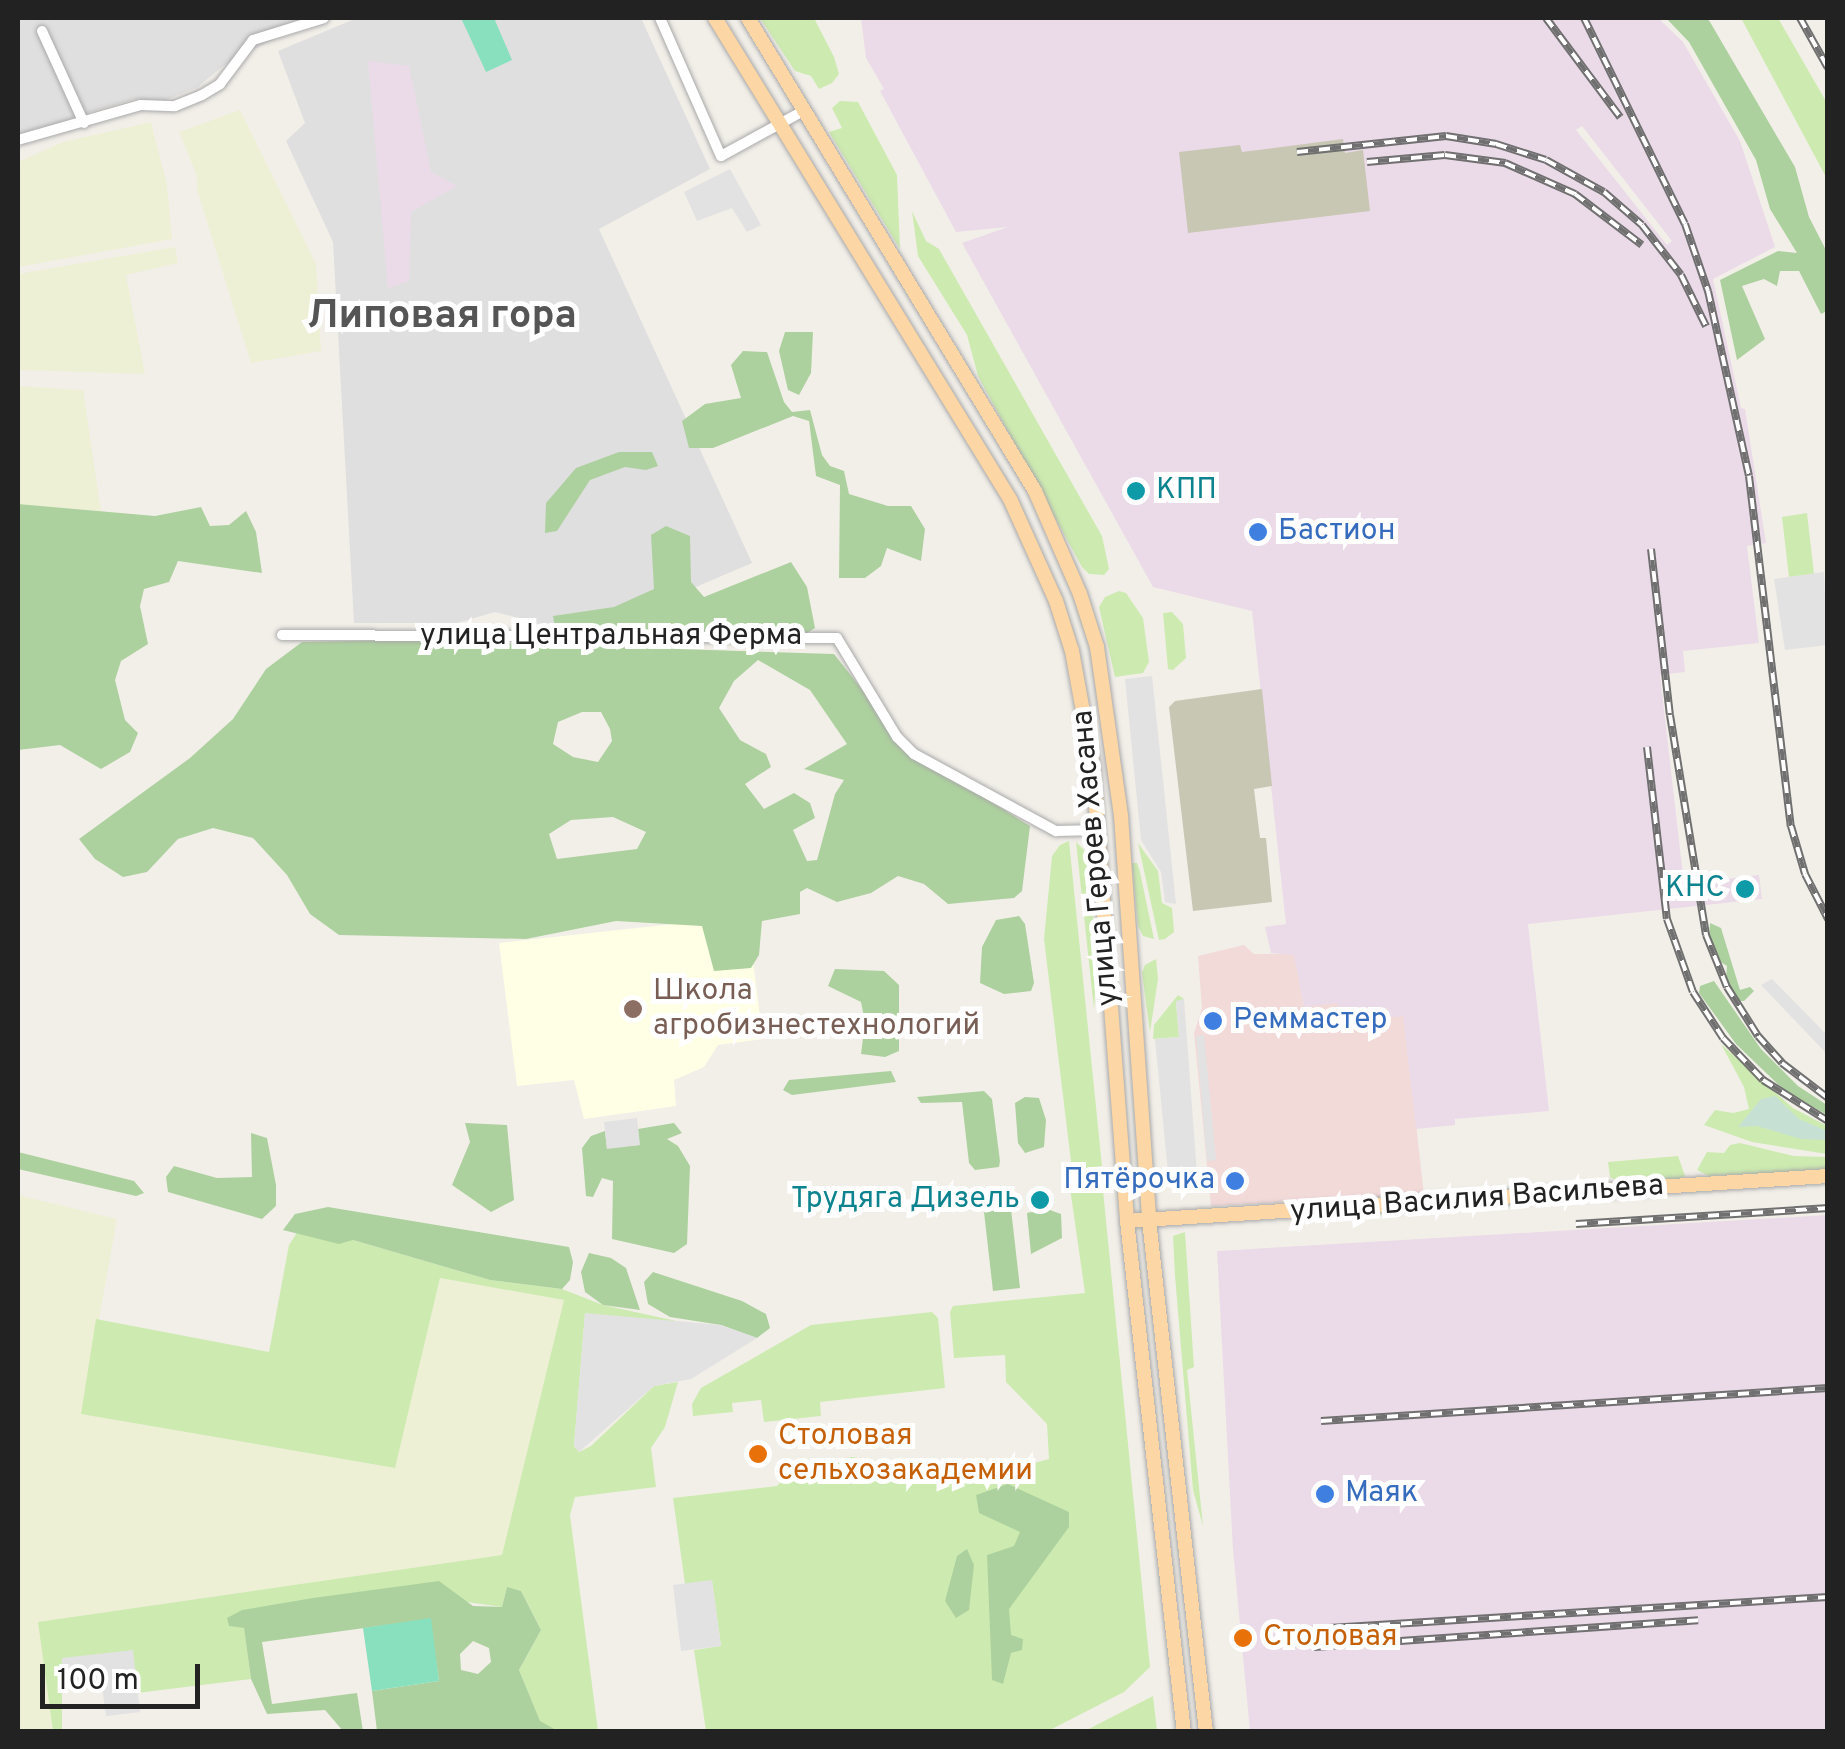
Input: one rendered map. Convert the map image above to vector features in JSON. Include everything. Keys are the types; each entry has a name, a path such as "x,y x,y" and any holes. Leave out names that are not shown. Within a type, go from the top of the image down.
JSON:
{"main road":[{"name":"улица Героев Хасана","path":"715,18 784,124 988,460 1030,539 1056,602 1083,696 1098,830 1127,1222 1184,1732"},
{"name":"улица Героев Хасана","path":"748,18 1035,491 1080,594 1097,647 1121,816 1150,1220 1206,1732"},
{"name":"улица Василия Васильева","path":"1127,1222 1828,1176"}],"street":[{"path":"18,140 141,105 175,106 202,96 220,84 253,40 324,18"},
{"path":"660,18 721,156 805,110"},
{"path":"42,30 84,122"},
{"name":"улица Центральная Ферма","path":"282,635 837,638 897,737 914,754 1056,831 1098,830"}],"shaded area":[{"path":"18,18 315,18 224,65 198,87 163,101 134,99 83,114 18,140"},
{"path":"357,18 641,18 710,169 599,229 752,563 642,610 546,630 534,622 495,612 457,623 354,623 333,242 286,141 305,123 278,51"},
{"path":"861,18 1658,18 1683,42 1740,141 1775,247 1713,279 1741,408 1745,409 1766,543 1747,546 1759,643 1683,651 1685,672 1660,675 1684,884 1759,875 1762,899 1528,924 1549,1111 1455,1119 1455,1125 1416,1129 1403,1016 1340,1023 1337,1003 1304,1007 1294,955 1271,953 1265,927 1286,924 1252,611 1153,587 962,243 1008,227 956,232 866,58","holes":["1582,126 1672,241 1667,245 1576,130"]},
{"path":"368,61 409,66 431,172 457,186 411,212 409,281 388,288"},
{"path":"240,110 316,264 321,351 251,363 197,190 197,176 179,132"},
{"path":"151,122 167,185 172,239 18,267 18,162 63,142"},
{"path":"1343,139 1345,153 1363,150 1370,211 1188,233 1179,152 1240,145 1242,152"},
{"path":"730,169 761,225 747,232 732,208 697,221 684,192"},
{"path":"175,247 178,263 126,275 145,374 18,370 18,274"},
{"path":"18,386 83,390 101,511 18,504"},
{"path":"1824,572 1827,645 1785,650 1774,579"},
{"path":"1152,676 1176,904 1165,902 1161,872 1141,840 1125,679"},
{"path":"1262,689 1272,786 1254,789 1260,838 1266,838 1272,902 1193,911 1169,707 1175,701"},
{"name":"Школа агробизнестехнологий","path":"747,916 763,1039 718,1045 704,1067 674,1080 676,1106 584,1119 574,1080 517,1086 499,943"},
{"path":"1244,945 1254,954 1294,954 1304,1006 1337,1002 1404,1016 1424,1195 1211,1206 1194,1033 1202,1008 1198,956"},
{"path":"1772,979 1827,1035 1827,1054 1761,985"},
{"path":"1184,999 1198,1188 1177,1189 1169,1183 1155,1039 1179,1037 1176,1001"},
{"path":"1204,1035 1216,1160 1207,1161 1196,1036"},
{"path":"1775,1096 1799,1119 1827,1131 1827,1140 1801,1139 1757,1126 1738,1127 1761,1099"},
{"path":"637,1118 640,1145 607,1149 604,1122"},
{"path":"18,1195 117,1219 82,1414 394,1468 440,1278 565,1300 502,1555 39,1622 53,1731 18,1732"},
{"path":"1827,1215 1827,1731 1250,1731 1233,1550 1217,1251"},
{"path":"585,1313 721,1325 757,1338 691,1379 654,1386 579,1452 574,1446"},
{"path":"712,1580 721,1646 681,1651 673,1585"},
{"path":"133,1650 140,1712 106,1716 101,1678 64,1682 62,1658"}],"green space":[{"path":"461,18 494,18 512,60 486,72"},
{"path":"760,18 814,18 839,74 832,83 819,89 811,76 795,71"},
{"path":"1666,18 1707,18 1710,22 1795,167 1809,217 1827,252 1827,311 1821,314 1799,271 1780,271 1777,286 1764,279 1742,286 1765,339 1737,360 1720,280 1778,251 1797,253 1770,209 1756,160 1689,42"},
{"path":"1741,18 1778,18 1827,103 1827,179"},
{"path":"840,101 858,102 897,175 900,249 829,132 842,128 832,108"},
{"path":"912,211 926,241 939,249 1102,536 1109,569 1104,575 1089,574 1082,567 978,376 967,335 918,256"},
{"path":"785,332 813,332 811,373 799,395 788,390 779,351"},
{"path":"743,351 767,352 784,402 792,412 810,410 822,455 830,466 844,471 849,494 888,506 911,506 925,529 921,561 887,548 881,566 865,578 839,578 840,485 816,476 809,421 793,416 713,448 689,448 682,421 705,404 741,398 731,365"},
{"path":"619,452 652,452 658,466 646,470 625,467 590,480 557,531 545,533 546,503 576,468"},
{"path":"18,504 155,516 201,507 210,526 229,525 246,511 256,532 262,573 178,561 169,582 144,589 140,606 148,644 121,661 115,680 125,720 138,733 130,752 101,769 60,745 18,750"},
{"path":"1807,513 1814,574 1789,577 1782,517"},
{"path":"666,526 690,536 691,582 704,597 791,562 807,587 815,628 804,635 556,633 553,616 614,607 654,589 651,535"},
{"path":"1119,591 1126,593 1143,618 1149,662 1143,673 1115,677 1099,607 1105,597"},
{"path":"1172,612 1183,624 1186,658 1173,670 1168,669 1163,613"},
{"path":"404,640 834,654 913,754 1030,826 1022,891 1014,898 948,904 924,884 898,876 871,893 837,902 807,888 800,892 800,914 762,921 759,955 751,968 714,971 702,926 616,921 526,939 339,935 310,914 287,875 253,838 213,828 178,839 147,872 123,877 95,859 79,839 190,758 233,719 266,669 302,642","holes":["758,660 810,690 847,744 804,769 844,780 835,794 817,860 807,861 793,830 815,818 810,803 794,793 764,809 745,784 771,767 766,754 740,740 719,708 734,681","582,712 601,712 610,729 612,741 598,762 573,757 553,744 558,722","613,817 646,832 637,849 557,859 549,834 571,820"]},
{"path":"1069,841 1102,1166 1072,1170 1044,939 1052,856"},
{"path":"1076,842 1087,853 1097,961 1094,1009"},
{"path":"1138,843 1158,871 1162,903 1172,908 1174,932 1165,939 1159,940"},
{"path":"1132,863 1137,863 1140,872 1154,939 1143,936 1138,926"},
{"path":"1019,916 1025,924 1034,983 1031,991 1004,994 980,983 982,947 996,920"},
{"path":"1710,923 1721,928 1740,990 1750,987 1754,991 1744,1001 1738,1001 1726,979 1727,966 1719,961 1709,936"},
{"path":"1156,959 1158,979 1150,1032 1142,973 1145,965"},
{"path":"835,969 884,971 899,985 899,1051 885,1057 861,1054 865,1022 861,1002 828,986"},
{"path":"1714,981 1761,1049 1798,1086 1827,1105 1827,1115 1784,1090 1736,1044 1699,993 1700,986"},
{"path":"1178,995 1184,999 1176,1002 1179,1037 1153,1039 1154,1025"},
{"path":"1721,1044 1793,1108 1827,1126 1827,1154 1752,1142 1704,1125 1715,1110 1733,1113 1749,1109 1744,1087"},
{"path":"891,1071 896,1082 792,1095 783,1090 789,1080"},
{"path":"984,1091 992,1099 1000,1161 999,1167 975,1170 969,1163 962,1102 921,1103 917,1097"},
{"path":"1025,1097 1039,1098 1046,1120 1044,1147 1025,1153 1018,1143 1015,1103"},
{"path":"465,1123 507,1125 514,1200 491,1212 452,1185 470,1142"},
{"path":"674,1123 682,1133 667,1139 678,1146 690,1166 687,1244 674,1253 612,1239 613,1181 602,1178 593,1197 586,1196 582,1148 591,1136 605,1131 607,1148 639,1145 638,1129"},
{"path":"251,1133 267,1138 276,1185 276,1206 262,1219 168,1192 166,1177 174,1166 217,1178 252,1177"},
{"path":"1740,1143 1794,1156 1827,1157 1827,1170 1709,1176 1697,1170 1707,1152 1724,1153 1730,1145"},
{"path":"18,1152 134,1181 144,1193 136,1196 18,1169"},
{"path":"1678,1156 1685,1176 1679,1179 1619,1182 1610,1177 1608,1162"},
{"path":"1101,1170 1150,1667 1124,1692 1048,1731 706,1731 694,1650 721,1646 712,1581 685,1584 673,1498 777,1486 794,1468 852,1457 984,1477 1049,1459 1047,1424 1006,1382 1005,1355 954,1358 950,1312 953,1306 1085,1293 1068,1174"},
{"path":"328,1207 569,1247 573,1262 570,1280 562,1289 490,1280 353,1240 339,1244 283,1230 295,1214"},
{"path":"1011,1209 1020,1288 993,1291 984,1212"},
{"path":"1047,1209 1061,1214 1062,1238 1031,1254 1027,1213"},
{"path":"298,1231 353,1240 490,1280 562,1289 603,1305 690,1324 585,1314 574,1446 579,1452 591,1446 654,1386 678,1382 665,1427 651,1448 656,1487 575,1497 570,1515 598,1731 558,1731 540,1722 519,1670 541,1630 521,1591 507,1588 502,1607 467,1602 244,1627 251,1679 137,1693 132,1651 62,1659 62,1731 53,1731 38,1622 502,1555 564,1300 440,1278 395,1468 81,1414 96,1319 269,1352 289,1245"},
{"path":"1185,1232 1194,1367 1187,1370 1203,1526 1193,1490 1175,1276 1173,1236"},
{"path":"589,1253 611,1258 626,1268 640,1310 603,1305 585,1292 581,1272"},
{"path":"653,1272 742,1301 766,1314 770,1328 757,1338 721,1325 670,1317 648,1304 644,1282"},
{"path":"932,1312 938,1318 945,1388 820,1402 821,1416 764,1422 761,1400 732,1403 733,1412 693,1416 692,1404 701,1388 811,1325"},
{"path":"1008,1484 1069,1512 1069,1527 1009,1609 1011,1635 1023,1639 1022,1650 1011,1653 1003,1684 992,1680 987,1555 1014,1546 1020,1532 979,1513 976,1495"},
{"path":"967,1549 974,1565 969,1610 956,1618 945,1601 957,1556"},
{"path":"439,1581 473,1606 502,1607 507,1587 521,1591 541,1630 519,1670 540,1721 558,1731 377,1731 372,1691 439,1681 430,1619 262,1642 272,1704 357,1693 363,1731 343,1731 325,1710 267,1714 251,1679 244,1628 229,1626 227,1618 242,1610","holes":["473,1641 489,1648 491,1662 478,1674 461,1670 460,1654"]},
{"path":"431,1618 439,1681 372,1691 363,1628"},
{"path":"1153,1696 1157,1731 1083,1732 1108,1719"}],"railway":[{"path":"1546,18 1620,117"},
{"path":"1584,18 1685,224 1708,291 1749,476 1791,826 1805,874 1828,919"},
{"path":"1800,18 1828,68"},
{"path":"1297,152 1446,136 1496,144 1546,160 1604,192 1642,225 1681,275 1706,326"},
{"path":"1367,162 1445,155 1505,163 1575,194 1642,245"},
{"path":"1651,549 1670,715 1706,935 1727,987 1758,1036 1782,1063 1828,1098"},
{"path":"1647,747 1667,919 1693,992 1723,1038 1763,1080 1828,1121"},
{"path":"1576,1224 1828,1208"},
{"path":"1321,1421 1828,1388"},
{"path":"1313,1629 1828,1597"},
{"path":"1314,1647 1698,1620"}],"place":[{"name":"КПП","path":"1136,491"},
{"name":"Бастион","path":"1258,532"},
{"name":"КНС","path":"1745,889"},
{"name":"Школа агробизнестехнологий","path":"633,1009"},
{"name":"Реммастер","path":"1213,1021"},
{"name":"Пятёрочка","path":"1235,1181"},
{"name":"Трудяга Дизель","path":"1040,1200"},
{"name":"Столовая сельхозакадемии","path":"758,1454"},
{"name":"Маяк","path":"1325,1494"},
{"name":"Столовая","path":"1243,1638"}],"district":[{"name":"Липовая гора","path":"442,317"}]}
